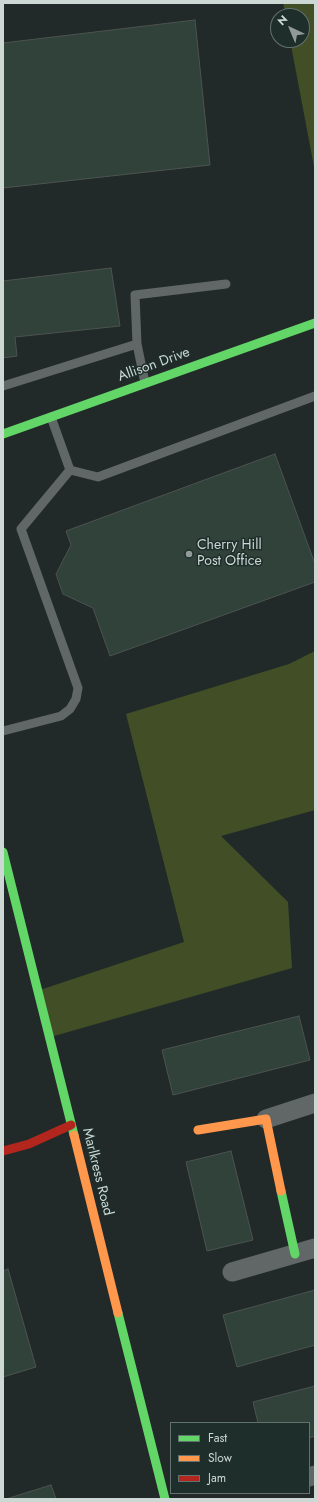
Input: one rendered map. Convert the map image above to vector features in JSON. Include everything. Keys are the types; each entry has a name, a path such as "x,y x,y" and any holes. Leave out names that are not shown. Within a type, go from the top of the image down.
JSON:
{"street":[{"name":"Allison Drive","path":"3,434 315,323"},
{"name":"Marlkress Road","path":"3,852 165,1499"},
{"path":"198,1130 266,1120 315,1103"},
{"path":"266,1120 295,1254"},
{"path":"3,1151 29,1144 71,1125"},
{"path":"232,1272 315,1248"}],"lane":[{"path":"145,384 137,344 135,295 226,284"},
{"path":"3,386 137,344"},
{"path":"70,470 98,477 315,396"},
{"path":"51,417 70,470"},
{"path":"3,731 61,716 70,709 76,699 78,688 21,529 70,470"}],"green space":[{"path":"283,3 315,3 315,172 292,48 310,48 310,8 284,8"},
{"path":"315,651 315,810 221,836 288,902 292,968 47,1038 34,992 184,942 126,714 289,664"}],"building":[{"path":"195,20 210,165 3,188 3,43"},
{"path":"111,268 120,326 15,337 17,356 3,358 3,281"},
{"name":"Cherry Hill Post Office","path":"275,454 315,564 315,582 110,656 93,608 63,594 56,574 71,545 66,531"},
{"path":"299,1016 310,1060 173,1095 162,1050"},
{"path":"231,1151 253,1240 207,1251 186,1162"},
{"path":"8,1269 36,1367 3,1377 3,1271"},
{"path":"315,1290 315,1345 237,1367 223,1315"},
{"path":"315,1386 315,1436 310,1438 310,1422 258,1422 253,1402"},
{"path":"51,1485 56,1499 6,1499"}],"traffic: fast":[{"path":"3,434 315,323"},
{"path":"3,852 74,1135"},
{"path":"281,1191 295,1254"},
{"path":"118,1313 165,1499"}],"traffic: slow":[{"path":"198,1130 266,1119 281,1191"},
{"path":"74,1135 118,1313"}],"traffic: jam":[{"path":"3,1151 29,1144 71,1125"}],"place":[{"name":"Cherry Hill Post Office","path":"189,554"}]}
